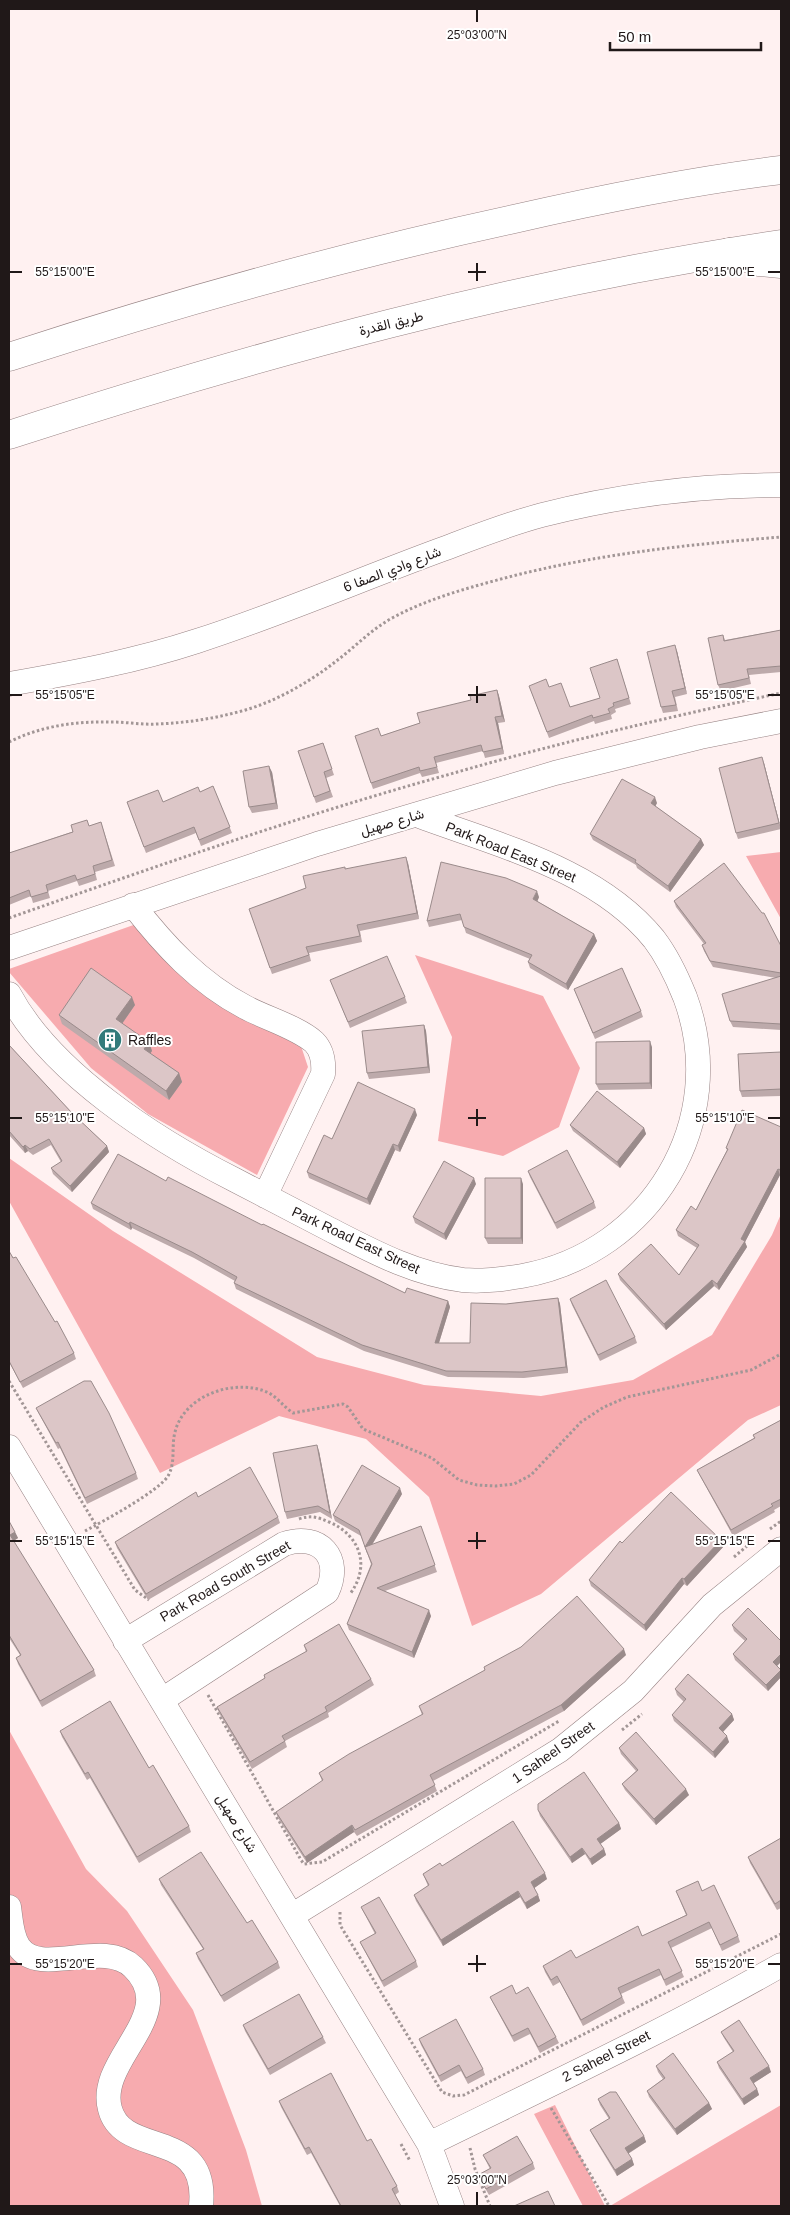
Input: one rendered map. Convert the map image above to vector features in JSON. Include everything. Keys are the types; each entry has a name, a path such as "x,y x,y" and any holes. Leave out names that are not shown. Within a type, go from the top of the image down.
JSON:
{"main road":[{"path":"9,357 205,296 440,235 651,191 781,170"},
{"name":"طريق القدرة","path":"9,435 216,370 341,336 574,281 781,244"},
{"path":"729,252 759,262 781,264"}],"street":[{"name":"شارع وادي الصفا 6","path":"9,684 119,662 196,642 270,616 442,550 540,516 609,500 676,490 781,485"},
{"name":"شارع صهيل","path":"9,948 318,844 555,773 627,754 781,721"},
{"name":"Park Road East Street","path":"9,994 22,1019 74,1073 139,1126 200,1162 377,1253 431,1275 467,1280 504,1279 538,1273 578,1259 613,1238 644,1210 669,1176 687,1138 697,1098 698,1056 692,1015 677,976 655,940 626,910 595,888 551,866 417,815"},
{"path":"133,905 172,952 194,972 245,1007 309,1039 321,1051 324,1062 323,1074 265,1196"},
{"name":"شارع صهيل","path":"9,1447 64,1541 293,1915 429,2144 452,2206"},
{"name":"Park Road South Street","path":"125,1641 284,1544 296,1540 309,1540 320,1546 329,1555 333,1567 332,1580 327,1592 162,1700"},
{"name":"1 Saheel Street","path":"293,1915 567,1744 633,1691 774,1540"},
{"path":"9,1907 14,1938 19,1948 27,1955 39,1959 113,1956 132,1966 140,1976 146,1987 147,2011 142,2025 124,2054 110,2084 108,2097 110,2110 116,2122 126,2131 185,2156 201,2178 201,2206"},
{"name":"2 Saheel Street","path":"429,2144 541,2090 781,1965"}],"path":[{"path":"9,742 44,728 79,722 155,725 198,721 240,712 281,696 318,674 365,636 393,617 457,591 517,574 578,560 637,551 781,537"},
{"path":"9,918 220,844 447,774 670,717 781,693"},
{"path":"64,1541 95,1526 155,1488 167,1478 173,1464 175,1432 182,1414 208,1394 226,1389 257,1390 269,1393 293,1412 343,1404 348,1407 363,1429 424,1454 446,1468 459,1480 477,1485 496,1486 514,1484 531,1475 581,1422 604,1407 627,1397 751,1370 781,1354"},
{"path":"9,1381 135,1590 148,1600 154,1599"},
{"path":"296,1520 305,1517 318,1517 347,1531 355,1540 361,1560 359,1578 352,1593 344,1599"},
{"path":"774,1540 781,1521"},
{"path":"727,1563 761,1536"},
{"path":"209,1692 207,1697 304,1864 322,1862 564,1718"},
{"path":"620,1732 636,1720 647,1708"},
{"path":"340,1908 340,1925 442,2092 452,2096 464,2095 781,1934"},
{"path":"541,2090 609,2206"}],"shaded area":[{"path":"781,852 781,919 746,856"},
{"path":"142,922 299,1040 308,1067 257,1175 148,1114 91,1068 9,972 9,969"},
{"path":"415,955 543,996 580,1068 559,1127 503,1156 438,1141 452,1037"},
{"path":"9,1158 113,1231 317,1357 424,1385 541,1396 633,1380 712,1335 772,1235 781,1214 781,1405 748,1420 541,1594 472,1626 429,1497 366,1439 279,1416 160,1473 9,1201"},
{"path":"9,1730 86,1869 127,1911 193,2010 246,2150 262,2206 9,2206"},
{"path":"555,2105 605,2206 583,2206 534,2114"},
{"path":"781,2105 781,2206 610,2206"}],"building":[{"path":"781,630 781,666 747,669 749,678 718,685 708,638 723,635 724,641"},
{"path":"675,645 685,688 672,691 676,705 661,707 647,652"},
{"path":"617,659 629,698 613,703 614,706 608,709 610,713 593,718 592,715 547,732 529,686 546,679 549,687 561,683 570,707 600,698 590,668"},
{"path":"497,690 502,716 495,717 502,748 483,752 481,745 434,757 437,767 420,771 419,767 371,783 355,736 378,728 381,736 420,723 417,713 471,700 470,696"},
{"path":"323,743 332,769 324,772 330,791 314,797 298,751"},
{"path":"762,757 779,823 736,833 719,768"},
{"path":"269,766 276,803 249,807 243,771"},
{"path":"622,779 655,797 651,803 701,839 668,886 635,862 636,860 590,834"},
{"path":"213,786 230,827 199,840 194,827 144,847 127,802 158,790 163,802 198,787 200,792"},
{"path":"87,820 89,826 101,822 112,860 93,866 95,874 77,880 75,875 46,885 48,892 31,897 29,890 9,898 9,853 73,832 71,825"},
{"path":"406,857 417,913 357,925 360,936 306,947 309,955 270,968 249,909 306,888 303,876"},
{"path":"441,862 506,878 537,891 533,899 594,934 566,984 528,962 532,955 464,927 460,914 427,921"},
{"path":"724,863 762,913 764,913 781,946 781,973 710,961 702,945 706,943 674,901"},
{"path":"387,956 405,997 348,1022 330,980"},
{"name":"Raffles","path":"91,968 132,997 116,1019 149,1042 144,1049 179,1073 166,1091 59,1015"},
{"path":"622,968 641,1011 593,1033 574,989"},
{"path":"781,976 781,1024 730,1021 722,994"},
{"path":"424,1025 428,1067 367,1073 362,1031"},
{"path":"650,1041 650,1083 596,1084 596,1042"},
{"path":"9,1045 72,1113 107,1146 70,1186 51,1168 62,1161 49,1139 30,1149 25,1145 23,1147 9,1131"},
{"path":"781,1052 781,1089 740,1091 738,1054"},
{"path":"358,1082 415,1109 398,1146 393,1144 367,1199 307,1172 324,1135 332,1139"},
{"path":"597,1091 644,1128 617,1162 570,1125"},
{"path":"742,1110 781,1127 780,1170 778,1169 741,1239 745,1241 717,1284 712,1280 664,1324 618,1274 651,1244 679,1275 699,1245 676,1230 691,1206 696,1210 728,1149 726,1148"},
{"path":"567,1150 594,1202 555,1223 528,1171"},
{"path":"118,1154 166,1181 168,1177 262,1225 405,1293 407,1288 448,1301 435,1343 470,1343 471,1303 506,1304 558,1298 566,1367 522,1372 446,1371 362,1345 234,1283 237,1277 192,1252 130,1222 129,1224 91,1203"},
{"path":"444,1161 474,1178 444,1234 413,1217"},
{"path":"485,1178 521,1178 521,1238 485,1238"},
{"path":"9,1251 13,1258 16,1257 55,1322 57,1321 74,1353 20,1382 9,1361"},
{"path":"606,1280 635,1337 598,1355 570,1299"},
{"path":"84,1381 91,1381 109,1413 136,1473 85,1498 58,1442 56,1443 36,1408"},
{"path":"781,1420 781,1499 771,1504 773,1506 731,1530 697,1470 755,1438 753,1435"},
{"path":"317,1445 330,1513 318,1506 285,1512 273,1453"},
{"path":"362,1465 400,1488 365,1547 359,1530 333,1515"},
{"path":"250,1467 278,1517 146,1594 115,1542 196,1492 198,1497"},
{"path":"671,1492 721,1540 684,1579 682,1578 644,1625 589,1580 620,1541 622,1543"},
{"path":"9,1521 15,1532 10,1535 94,1670 40,1701 16,1658 21,1655 9,1635"},
{"path":"421,1526 435,1565 377,1588 429,1610 412,1652 347,1624 372,1564 365,1547"},
{"path":"577,1596 624,1649 561,1705 430,1775 435,1785 355,1830 352,1825 305,1857 276,1812 323,1780 319,1773 349,1754 423,1714 419,1706 485,1670 484,1667 521,1647"},
{"path":"748,1608 781,1641 781,1654 773,1662 781,1670 766,1685 733,1654 747,1639 732,1625"},
{"path":"339,1624 371,1679 325,1707 327,1711 282,1736 285,1741 250,1762 217,1707 265,1678 264,1675 307,1651 304,1645"},
{"path":"688,1674 732,1714 719,1728 727,1736 713,1752 672,1715 686,1699 675,1689"},
{"path":"110,1701 149,1768 153,1765 189,1826 137,1857 88,1772 85,1774 60,1731"},
{"path":"636,1732 686,1789 654,1819 622,1784 638,1770 619,1748"},
{"path":"584,1772 619,1823 597,1839 604,1849 590,1859 582,1848 570,1857 538,1810 538,1804"},
{"path":"513,1821 545,1873 531,1882 538,1895 525,1903 518,1891 441,1940 414,1895 429,1885 423,1874 440,1863 442,1866"},
{"path":"781,1838 781,1900 775,1904 748,1857"},
{"path":"201,1852 247,1923 252,1920 278,1962 221,1996 196,1953 204,1949 159,1879"},
{"path":"698,1881 702,1891 714,1885 738,1936 720,1945 709,1922 668,1942 682,1971 664,1980 659,1969 618,1988 622,1997 581,2020 557,1976 551,1980 543,1966 571,1950 576,1958 638,1926 642,1936 687,1915 676,1891"},
{"path":"379,1897 416,1961 382,1981 360,1942 376,1933 361,1907"},
{"path":"512,1985 516,1994 528,1987 556,2037 538,2047 528,2028 512,2036 490,1997"},
{"path":"299,1994 323,2037 268,2069 243,2025"},
{"path":"456,2019 483,2069 466,2078 459,2065 439,2076 419,2039"},
{"path":"739,2020 769,2066 750,2078 757,2089 742,2099 717,2062 734,2051 721,2032"},
{"path":"673,2053 709,2103 675,2129 647,2091 665,2078 656,2066"},
{"path":"331,2073 367,2141 371,2139 397,2186 392,2189 401,2206 341,2206 309,2147 305,2149 279,2101"},
{"path":"610,2092 616,2092 644,2136 625,2148 632,2159 615,2170 590,2130 610,2118 598,2099"},
{"path":"517,2136 533,2163 486,2189 478,2175 491,2168 483,2155"},
{"path":"548,2191 555,2206 514,2206"}],"place":[{"name":"Raffles","path":"110,1040"}]}
